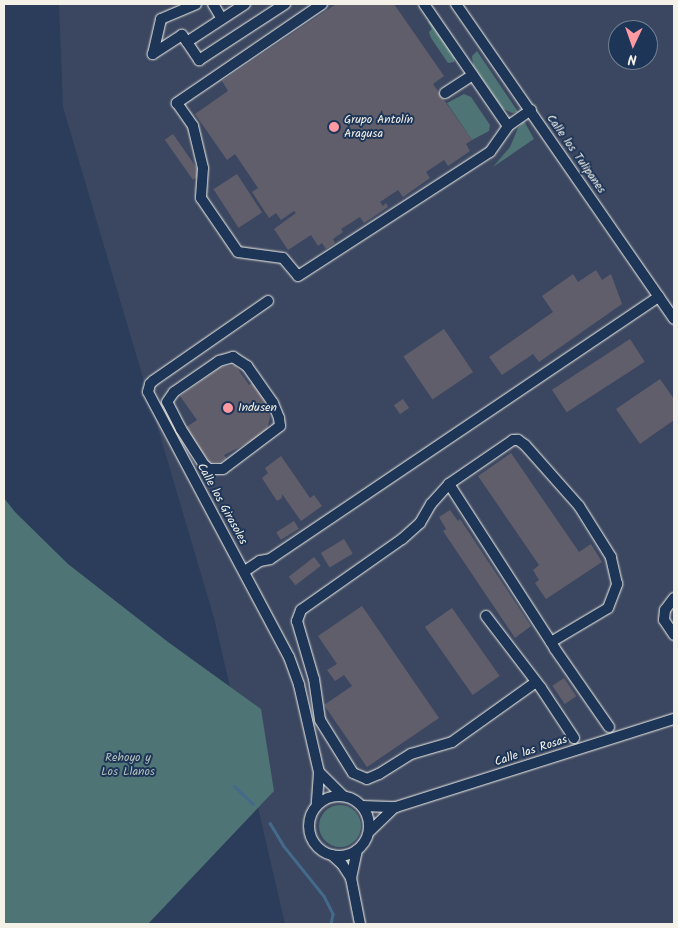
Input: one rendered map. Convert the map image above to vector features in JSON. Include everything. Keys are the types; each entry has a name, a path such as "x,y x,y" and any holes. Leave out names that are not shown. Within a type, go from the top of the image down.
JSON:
{"street":[{"path":"196,4 161,19 153,54 182,35 199,60 285,4"},
{"path":"213,4 222,19"},
{"path":"187,42 245,4"},
{"path":"322,4 177,103 193,126 203,168 201,198 238,252 283,258 298,276 490,152 508,126 531,110"},
{"path":"424,4 508,126"},
{"name":"Calle los Tulipanes","path":"456,4 674,319"},
{"path":"445,93 473,75"},
{"path":"245,571 260,561 270,559 659,297"},
{"name":"Calle los Girasoles","path":"268,301 150,384 148,392 160,418 245,571 294,671 319,772 318,804"},
{"path":"234,357 247,366 273,403 280,426 222,469 216,470 204,466 166,408 168,397 174,392 219,361 234,357"},
{"path":"536,682 452,742 410,754 379,774 366,779 353,773 320,720 314,679 297,621 301,610 402,539 420,523 431,504 449,484 513,440 518,440 579,506 611,557 617,584 608,608 551,642"},
{"path":"449,484 551,642 609,727"},
{"path":"674,598 665,610 664,620 674,635"},
{"path":"486,616 536,682 574,738"},
{"name":"Calle las Rosas","path":"362,806 396,807 674,719"},
{"path":"319,772 342,795"},
{"path":"351,878 357,850 366,839 370,823 362,806 350,797 342,795 325,799 318,804 310,818 310,837 323,851 332,855 342,864 351,878 360,924"},
{"name":"Calle las Rosas","path":"369,832 396,807"},
{"path":"332,855 345,855 357,850"}],"shaded area":[{"path":"59,4 674,4 674,924 285,924 214,618 63,107"}],"green space":[{"path":"430,21 455,57 454,62 448,63 431,38 429,32 432,29 428,22"},
{"path":"477,51 518,112 512,113 502,108 473,65 472,56"},
{"path":"464,94 471,97 490,125 489,131 472,140 447,103"},
{"path":"524,121 534,139 493,167 510,147 518,128"},
{"name":"Rehoyo y Los Llanos","path":"4,498 15,512 68,564 168,642 261,709 274,791 148,924 4,924"},
{"path":"344,805 352,808 358,814 361,826 358,838 352,844 336,847 328,844 322,838 319,822 322,814 328,808"}],"building":[{"name":"Grupo Antolín Aragusa","path":"336,4 394,4 444,76 433,84 472,140 466,144 470,151 448,166 444,160 426,172 430,178 403,197 398,190 380,202 383,206 386,203 388,207 364,223 360,217 341,229 343,232 333,239 335,243 326,249 322,243 318,246 311,235 288,250 274,229 296,213 294,211 281,220 276,213 269,218 252,192 258,188 235,154 227,160 195,114 228,91 222,81"},
{"path":"173,134 201,174 193,180 165,140"},
{"path":"237,174 262,213 239,228 214,189"},
{"path":"596,270 602,280 611,274 622,304 539,362 533,354 502,375 489,357 553,312 542,296 573,274 578,282"},
{"path":"444,329 473,372 432,400 403,356"},
{"path":"630,339 645,362 567,412 552,390"},
{"name":"Indusen","path":"235,365 249,385 254,382 264,400 270,417 266,434 224,455 227,459 220,462 209,462 185,428 197,420 180,396 221,367"},
{"path":"660,379 674,399 674,420 640,444 616,409"},
{"path":"403,399 409,408 400,414 394,405"},
{"path":"511,453 579,552 591,544 602,562 546,599 535,583 539,580 533,570 539,565 478,476"},
{"path":"281,456 310,498 314,495 322,506 301,521 282,494 282,498 277,501 262,478 268,473 265,468"},
{"path":"450,510 458,521 460,519 531,626 515,638 443,531 446,529 439,517"},
{"path":"294,521 299,529 281,540 276,532"},
{"path":"344,539 353,554 330,567 321,553"},
{"path":"314,557 321,566 296,585 289,577"},
{"path":"362,606 439,718 367,767 324,705 352,686 344,675 335,681 327,670 337,664 318,636"},
{"path":"452,608 500,676 473,695 425,627"},
{"path":"564,678 576,696 565,704 552,686"}],"waterway":[{"path":"234,786 253,804"},
{"path":"270,823 283,845 324,896 333,914 331,924"}],"place":[{"name":"Grupo Antolín Aragusa","path":"334,127"},
{"name":"Indusen","path":"228,408"}]}
